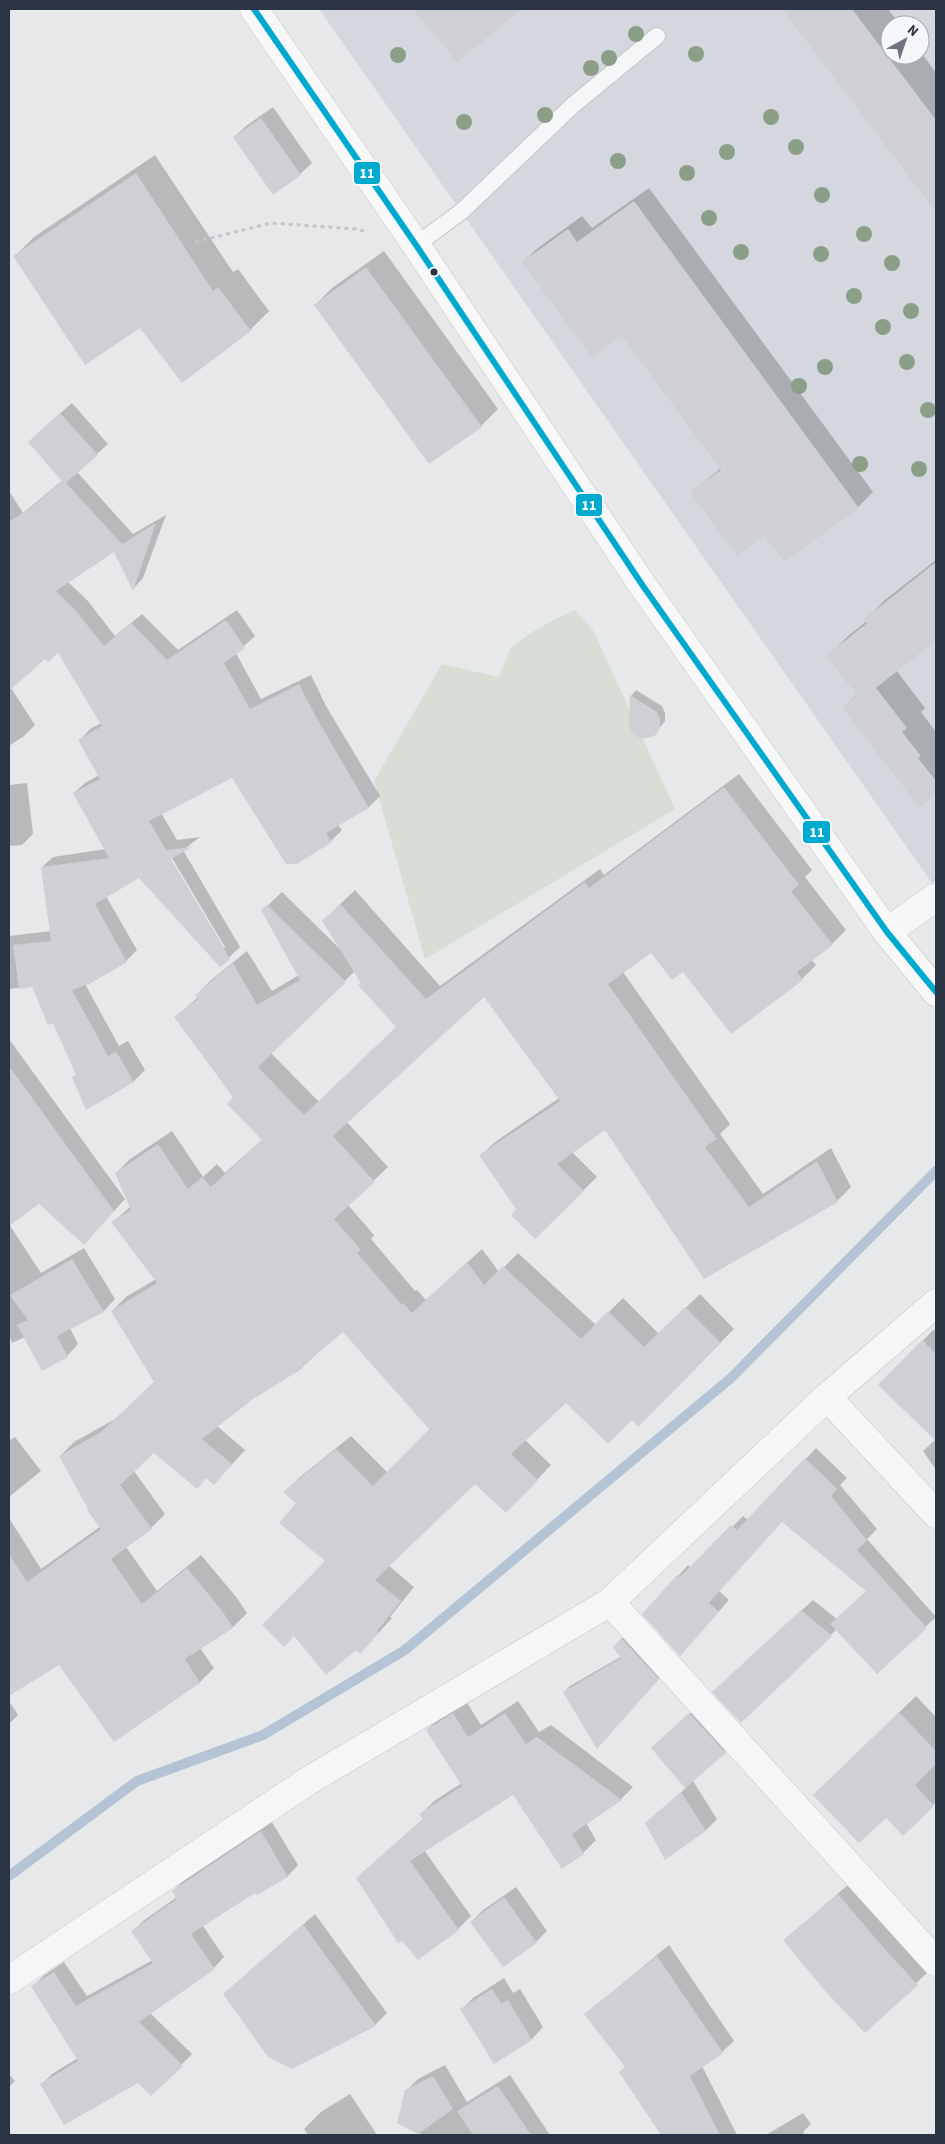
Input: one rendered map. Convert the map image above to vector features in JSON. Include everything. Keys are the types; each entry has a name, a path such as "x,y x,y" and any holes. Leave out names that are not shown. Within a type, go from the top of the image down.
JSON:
{"street":[{"path":"254,9 416,245 643,586 887,932 936,992"},
{"path":"887,932 936,897"},
{"path":"9,1980 308,1781 610,1602 827,1397 936,1303"},
{"path":"827,1397 936,1514"},
{"path":"610,1602 936,1962"}],"lane":[{"path":"416,245 462,211 572,106 657,36"}],"path":[{"path":"195,242 271,223 356,229 416,245"}],"shaded area":[{"path":"319,9 936,9 936,880 932,883"},
{"path":"574,610 593,630 675,809 425,959 374,781 442,664 499,677 511,647 540,627"}],"building":[{"path":"413,9 522,9 457,62"},
{"path":"782,9 852,9 880,46 880,65 894,65 936,120 936,212"},
{"path":"261,118 301,175 273,195 233,137"},
{"path":"136,173 213,291 218,287 251,331 182,383 140,328 85,365 13,256"},
{"path":"634,201 859,508 784,562 764,535 737,556 690,492 721,470 622,336 592,358 522,262 568,229 577,242"},
{"path":"366,267 482,427 429,464 314,305"},
{"path":"60,413 98,455 66,483 122,544 156,523 133,591 114,552 56,591 76,611 104,646 131,623 167,660 226,620 245,648 224,663 250,709 299,684 369,808 326,833 332,842 297,864 286,864 232,778 149,821 166,850 192,847 171,859 230,959 220,967 139,878 95,904 127,962 91,983 72,990 108,1056 116,1051 134,1082 86,1110 72,1077 76,1075 53,1023 48,1025 32,987 19,989 13,945 51,941 41,867 109,858 73,793 100,779 78,740 102,726 58,653 48,662 45,659 9,691 9,522 32,507 62,481 28,442"},
{"path":"936,562 936,640 876,688 907,728 902,732 921,756 918,758 936,781 936,794 919,807 842,707 857,695 826,656 867,623 864,619"},
{"path":"630,695 657,712 660,719 660,728 656,735 640,738 633,734 629,726"},
{"path":"724,787 799,885 791,891 833,945 797,972 803,980 731,1034 683,972 672,980 651,953 608,984 717,1139 705,1147 749,1207 817,1161 838,1202 704,1279 605,1130 557,1164 584,1191 535,1239 511,1215 516,1209 479,1155 560,1101 484,997 333,1136 375,1182 334,1219 361,1250 357,1253 401,1304 403,1303 412,1313 467,1262 484,1285 503,1266 581,1339 608,1311 644,1347 685,1307 721,1343 638,1427 632,1420 608,1444 566,1403 511,1454 538,1480 506,1513 475,1484 375,1580 401,1601 377,1631 379,1633 360,1654 356,1650 326,1675 294,1636 284,1647 262,1625 325,1561 279,1523 296,1503 283,1492 336,1449 373,1486 429,1429 343,1332 302,1366 303,1368 253,1399 202,1439 232,1464 214,1485 206,1478 197,1489 154,1453 120,1485 152,1529 111,1559 142,1604 187,1568 223,1612 233,1628 185,1659 200,1683 114,1742 59,1665 9,1696 9,1554 27,1582 101,1529 87,1510 59,1456 101,1432 154,1382 111,1311 157,1283 111,1222 131,1210 115,1173 158,1144 188,1189 202,1177 211,1187 262,1140 227,1104 233,1097 174,1017 198,999 195,995 233,963 257,1005 300,980 261,910 267,905 346,982 258,1067 304,1115 396,1027 358,985 361,983 322,921 340,904 426,999 585,882 589,888"},
{"path":"9,1066 114,1211 84,1245 39,1204 9,1226"},
{"path":"72,1259 104,1312 57,1336 68,1357 42,1371 17,1325 28,1320 10,1295"},
{"path":"922,1340 936,1354 936,1441 878,1385"},
{"path":"805,1458 837,1489 831,1496 867,1540 857,1550 927,1628 877,1674 830,1624 866,1591 782,1522 709,1603 719,1612 680,1656 642,1614 677,1575 680,1577 731,1525 737,1530"},
{"path":"801,1610 832,1636 741,1723 712,1692"},
{"path":"621,1638 659,1679 597,1749 563,1692 621,1658 613,1647"},
{"path":"899,1712 936,1751 936,1764 915,1785 934,1806 903,1836 886,1818 859,1843 813,1795"},
{"path":"453,1713 468,1737 505,1713 526,1744 537,1737 622,1800 572,1834 584,1854 562,1869 513,1795 410,1861 459,1930 418,1960 402,1941 398,1943 356,1878 423,1819 419,1814 462,1786 426,1730"},
{"path":"689,1713 726,1753 685,1788 651,1748"},
{"path":"681,1792 706,1831 665,1860 645,1823"},
{"path":"261,1831 288,1877 257,1895 255,1893 191,1934 215,1969 139,2022 183,2066 151,2096 138,2083 64,2125 40,2084 78,2061 31,1986 54,1972 76,2006 153,1963 131,1931 177,1899 172,1891"},
{"path":"838,1894 918,1985 865,2033 826,1992 783,1940"},
{"path":"504,1897 537,1943 503,1967 470,1922"},
{"path":"303,1924 376,2026 292,2069 268,2057 223,1994"},
{"path":"657,1956 723,2053 690,2076 720,2135 661,2135 619,2072 626,2068 584,2014"},
{"path":"492,1989 501,2003 508,2000 532,2040 494,2064 460,2009"},
{"path":"433,2076 453,2109 418,2134 397,2123 405,2090"},
{"path":"498,2086 531,2135 473,2135 457,2111"}],"waterway":[{"path":"9,1876 137,1781 263,1735 405,1650 731,1378 936,1171"}],"transit line":[{"name":"11","path":"254,9 416,245 643,586 887,932 936,992"}]}
